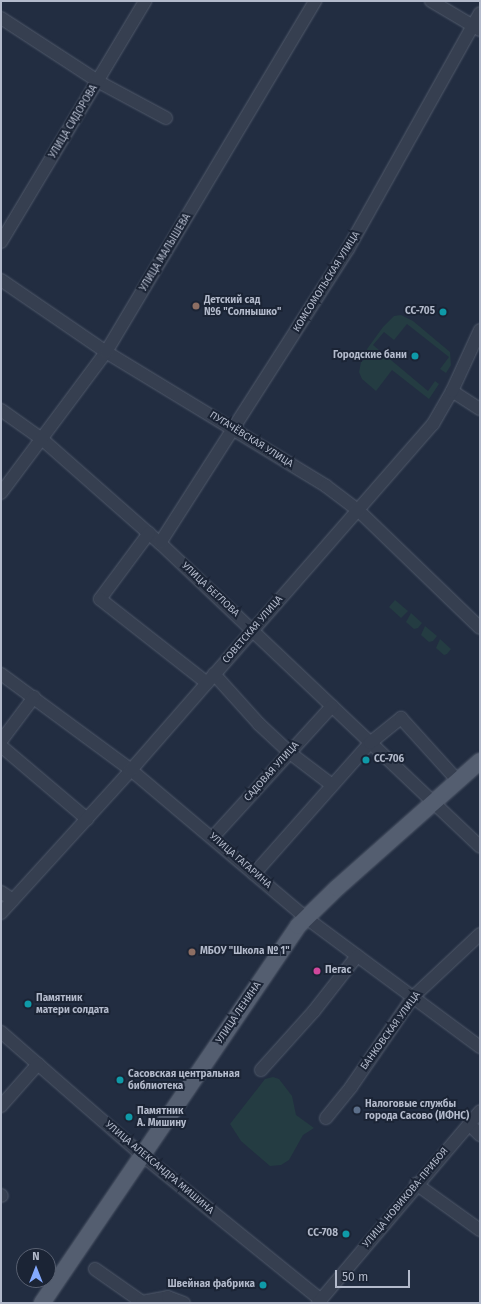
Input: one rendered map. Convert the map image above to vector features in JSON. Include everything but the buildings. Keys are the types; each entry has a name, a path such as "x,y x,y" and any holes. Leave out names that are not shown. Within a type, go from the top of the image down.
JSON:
{"main road":[{"name":"УЛИЦА ЛЕНИНА","path":"42,1303 305,917 433,805 480,761"}],"street":[{"name":"УЛИЦА СИДОРОВА","path":"1,242 99,82 145,1"},
{"name":"УЛИЦА МАЛЫШЕВА","path":"1,494 106,352 314,1"},
{"path":"431,1 476,28"},
{"name":"КОМСОМОЛЬСКАЯ УЛИЦА","path":"160,543 348,249 476,28 480,13"},
{"path":"1,18 99,82 166,118"},
{"name":"ПУГАЧЁВСКАЯ УЛИЦА","path":"1,280 106,352 326,486 359,511 480,628"},
{"name":"СОВЕТСКАЯ УЛИЦА","path":"1,913 131,770 359,511 433,424 452,391 480,330"},
{"path":"452,391 480,408"},
{"name":"УЛИЦА БЕГЛОВА","path":"1,410 42,440 160,543 253,630 433,805 480,847"},
{"path":"149,533 100,599 211,679 290,753 332,785"},
{"name":"УЛИЦА ГАГАРИНА","path":"1,674 131,770 305,917 480,1047"},
{"path":"1,741 34,697"},
{"name":"САДОВАЯ УЛИЦА","path":"213,838 332,706"},
{"path":"254,874 370,743 401,718 458,781"},
{"path":"1,746 87,818"},
{"path":"1,892 13,900"},
{"name":"БАНКОВСКАЯ УЛИЦА","path":"326,1118 351,1087 413,997 480,934"},
{"path":"261,1070 314,1011 357,956"},
{"name":"УЛИЦА АЛЕКСАНДРА МИШИНА","path":"1,1032 142,1155 320,1301"},
{"path":"1,1106 38,1064"},
{"name":"УЛИЦА НОВИКОВА-ПРИБОЯ","path":"320,1301 416,1184 480,1111"},
{"path":"469,1124 480,1135"},
{"path":"416,1184 480,1230"},
{"path":"95,1269 142,1302 168,1297 178,1302"}],"green space":[{"path":"401,315 413,321 450,352 451,365 446,373 440,369 449,357 407,324 394,340 384,332 373,345 428,391 435,381 439,384 429,399 392,370 376,391 362,379 359,372 361,362 368,357 367,349 383,327 394,316"},
{"path":"395,600 408,611 401,618 389,607"},
{"path":"411,613 422,623 418,628 414,629 406,622"},
{"path":"425,626 437,636 433,641 429,642 421,635"},
{"path":"440,639 451,649 447,654 444,655 436,648"},
{"path":"273,1077 279,1079 292,1096 296,1115 314,1128 303,1135 289,1160 281,1165 270,1166 241,1141 230,1124 265,1079"}],"place":[{"name":"Детский сад №6 \"Солнышко\"","path":"196,306"},
{"name":"СС-705","path":"443,312"},
{"name":"Городские бани","path":"415,356"},
{"name":"СС-706","path":"366,760"},
{"name":"МБОУ \"Школа № 1\"","path":"192,952"},
{"name":"Пегас","path":"317,971"},
{"name":"Памятник матери солдата","path":"28,1004"},
{"name":"Сасовская центральная библиотека","path":"120,1080"},
{"name":"Налоговые службы города Сасово (ИФНС)","path":"357,1110"},
{"name":"Памятник А. Мишину","path":"129,1117"},
{"name":"СС-708","path":"346,1234"},
{"name":"Швейная фабрика","path":"263,1285"}]}
